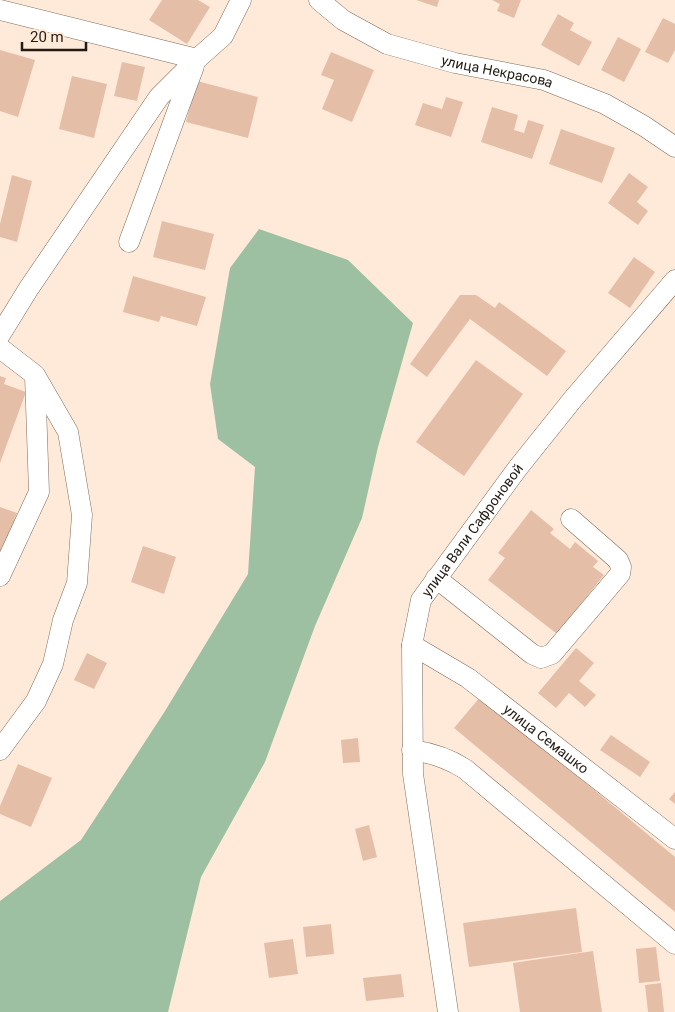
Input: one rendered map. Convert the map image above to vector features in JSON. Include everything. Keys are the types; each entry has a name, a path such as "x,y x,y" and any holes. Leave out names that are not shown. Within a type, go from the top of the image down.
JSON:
{"street":[{"path":"0,335 29,288 159,97 223,36 241,0"},
{"name":"улица Некрасова","path":"318,0 342,20 387,44 455,63 544,80 605,104 644,126 675,147"},
{"path":"0,10 197,60"},
{"path":"129,242 197,60"},
{"name":"улица Вали Сафроновой","path":"448,1012 413,774 412,645 421,600 517,469 573,399 675,280"},
{"path":"0,348 35,374 68,432 82,515 77,583 63,620 53,664 36,701 0,750"},
{"path":"0,576 39,492 35,374"},
{"path":"436,578 532,654 541,658 552,654 620,574 621,567 618,560 570,519"},
{"name":"улица Семашко","path":"412,645 468,678 675,839"},
{"path":"412,750 441,756 466,769 675,944"}],"green space":[{"path":"259,229 348,260 413,323 378,447 362,518 315,626 265,762 201,877 168,1012 0,1012 0,901 81,840 165,711 248,574 255,467 218,439 210,384 230,268"}],"building":[{"path":"162,0 198,0 210,7 187,44 149,20"},
{"path":"416,0 439,0 437,7"},
{"path":"492,0 521,0 514,18 497,11 500,4"},
{"path":"558,14 574,23 570,30 592,42 579,66 541,45"},
{"path":"663,18 675,24 675,50 668,63 645,52"},
{"path":"618,37 641,49 624,82 601,70"},
{"path":"0,50 35,60 18,117 0,111"},
{"path":"331,52 374,70 352,122 322,109 334,80 321,75"},
{"path":"122,62 145,67 137,101 114,96"},
{"path":"72,76 107,84 94,138 59,129"},
{"path":"197,81 258,97 248,138 186,122"},
{"path":"446,97 463,102 451,137 415,125 423,103 442,109"},
{"path":"492,107 518,115 514,130 524,133 528,120 544,125 532,159 481,142"},
{"path":"561,129 615,148 602,183 549,164"},
{"path":"629,173 648,187 637,202 648,211 638,225 608,203"},
{"path":"12,175 32,181 17,242 0,237 0,224"},
{"path":"162,221 214,234 205,270 153,257"},
{"path":"634,257 655,272 630,308 608,293"},
{"path":"133,276 206,297 197,326 161,316 159,322 123,312"},
{"path":"460,295 476,295 495,308 499,302 566,351 547,376 470,319 427,377 410,364"},
{"path":"476,360 523,394 464,476 416,442"},
{"path":"0,376 6,378 4,384 26,392 0,463"},
{"path":"0,507 17,513 0,560"},
{"path":"531,510 554,529 550,533 570,549 575,542 598,561 593,567 604,575 557,634 488,580 505,558 498,553"},
{"path":"143,546 176,557 164,594 131,582"},
{"path":"576,648 594,663 579,681 596,695 585,707 569,693 556,708 538,693"},
{"path":"87,653 107,663 94,689 74,680"},
{"path":"481,696 675,857 675,912 454,728"},
{"path":"611,735 650,762 640,777 600,750"},
{"path":"358,738 360,762 343,763 341,740"},
{"path":"18,764 52,778 31,827 0,814 0,806"},
{"path":"675,792 675,804 669,799"},
{"path":"369,825 377,857 363,861 355,829"},
{"path":"576,908 582,952 469,967 463,923"},
{"path":"331,924 334,954 306,957 303,927"},
{"path":"293,939 298,974 269,978 264,943"},
{"path":"656,947 660,981 639,983 636,949"},
{"path":"593,951 602,1012 520,1012 513,963"},
{"path":"401,974 404,997 366,1001 363,978"},
{"path":"661,983 664,1012 648,1012 645,985"}]}
